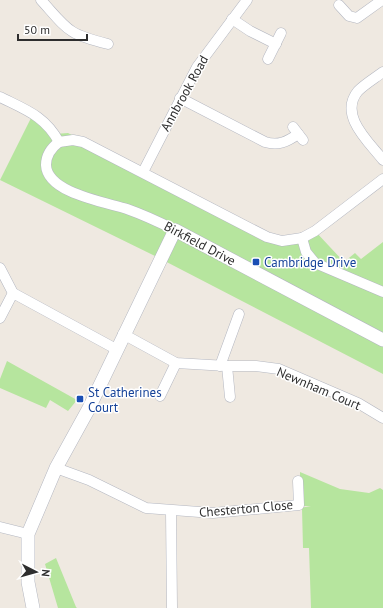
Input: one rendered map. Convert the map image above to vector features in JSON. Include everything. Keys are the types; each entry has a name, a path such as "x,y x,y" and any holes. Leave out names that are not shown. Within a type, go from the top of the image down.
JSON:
{"street":[{"path":"41,0 68,30 83,37 108,44"},
{"name":"Annbrook Road","path":"142,172 180,98 205,55 247,0"},
{"path":"339,5 349,16 357,18 382,0"},
{"path":"232,19 250,31 276,44"},
{"path":"268,59 281,33"},
{"path":"383,72 358,92 353,103 352,113 357,128 383,160"},
{"path":"0,97 44,121 53,130 59,142 68,140 79,141 268,237 282,241 302,238 315,231 383,179"},
{"path":"180,98 265,142 274,144 282,143 298,134"},
{"name":"Birkfield Drive","path":"59,142 51,150 46,163 49,176 55,183 73,192 148,216 383,340"},
{"path":"33,608 28,582 28,534 56,468 88,410 123,334 175,230"},
{"path":"302,238 308,256 315,263 383,292"},
{"path":"0,268 13,293 116,349"},
{"path":"0,318 13,293"},
{"path":"230,397 224,366 239,314"},
{"name":"Newnham Court","path":"123,334 176,363 256,366 279,369 358,402 383,418"},
{"path":"160,396 176,363"},
{"name":"Chesterton Close","path":"56,468 89,480 146,508 171,511 213,513 298,505 298,481"},
{"path":"171,511 172,608"},
{"path":"0,527 28,534"}],"green space":[{"path":"33,114 55,134 68,133 272,239 315,231 344,262 355,253 361,259 383,242 383,374 155,256 0,180"},
{"path":"7,361 77,400 68,411 50,400 46,408 0,388 0,379"},
{"path":"300,472 340,489 369,493 380,488 383,490 383,608 311,608 309,548 303,548 302,508 300,508 311,506 300,506"},
{"path":"56,558 77,608 58,608 45,564"}],"place":[{"name":"Cambridge Drive","path":"256,262"},
{"name":"St Catherines Court","path":"80,399"}]}
